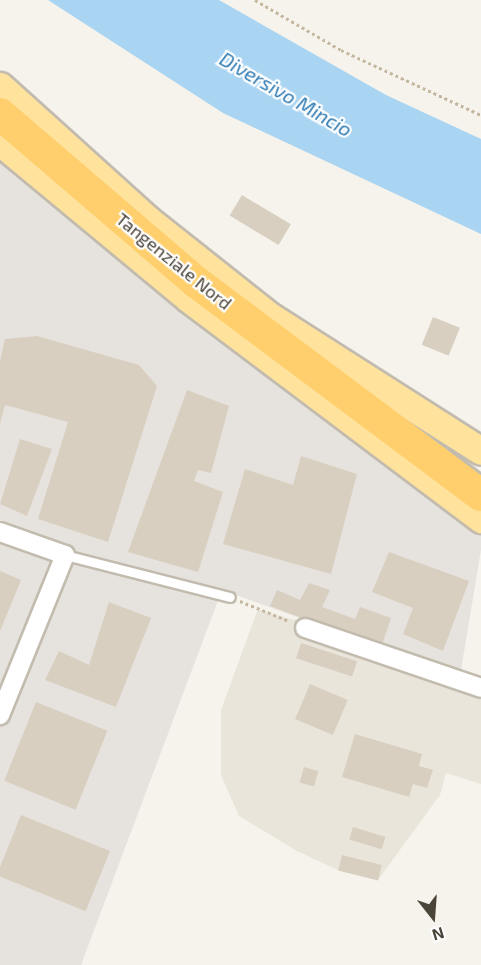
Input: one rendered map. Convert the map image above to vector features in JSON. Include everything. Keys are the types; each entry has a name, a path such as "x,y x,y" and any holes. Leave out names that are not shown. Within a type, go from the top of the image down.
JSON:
{"highway":[{"name":"Tangenziale Nord","path":"0,114 196,282 481,495"},
{"name":"Tangenziale Nord","path":"354,398 481,472"}],"main road":[{"path":"0,86 146,218 271,317 481,451"},
{"path":"0,142 189,299 481,519"}],"street":[{"path":"0,532 64,555 0,715"},
{"path":"305,627 481,688"}],"lane":[{"path":"64,555 230,597"}],"path":[{"path":"255,0 341,50 481,116"},
{"path":"230,597 305,627"}],"shaded area":[{"path":"0,153 481,523 481,550 460,676 222,590 81,965 0,965"},
{"path":"258,609 481,677 481,784 446,773 440,795 378,880 338,870 297,851 239,816 221,775 221,710"}],"water":[{"name":"Diversivo Mincio","path":"48,0 219,0 386,95 481,139 481,234 223,113"}],"building":[{"path":"242,195 291,224 278,245 230,216"},
{"path":"433,317 460,328 449,356 422,345"},
{"path":"37,336 139,365 157,386 108,542 38,519 68,422 5,405 0,424 0,361 5,339"},
{"path":"187,390 229,406 211,473 198,470 194,481 223,492 198,572 128,552"},
{"path":"20,439 52,449 27,516 0,504"},
{"path":"301,456 357,474 331,574 223,544 245,469 293,485"},
{"path":"389,552 469,581 443,651 403,634 413,608 372,592"},
{"path":"0,571 21,580 0,631"},
{"path":"309,583 330,590 322,607 355,619 360,607 391,618 381,648 270,606 277,590 300,600"},
{"path":"109,602 151,618 116,707 45,680 59,651 89,665"},
{"path":"301,643 357,661 352,676 296,658"},
{"path":"310,684 348,700 333,735 295,719"},
{"path":"36,702 107,731 76,810 4,781"},
{"path":"355,734 422,754 419,766 433,770 427,788 413,784 409,797 342,777"},
{"path":"304,767 318,771 314,787 300,782"},
{"path":"21,815 110,851 86,911 0,877 0,867"},
{"path":"353,827 386,837 382,849 349,839"},
{"path":"342,855 382,865 378,880 338,871"}]}
